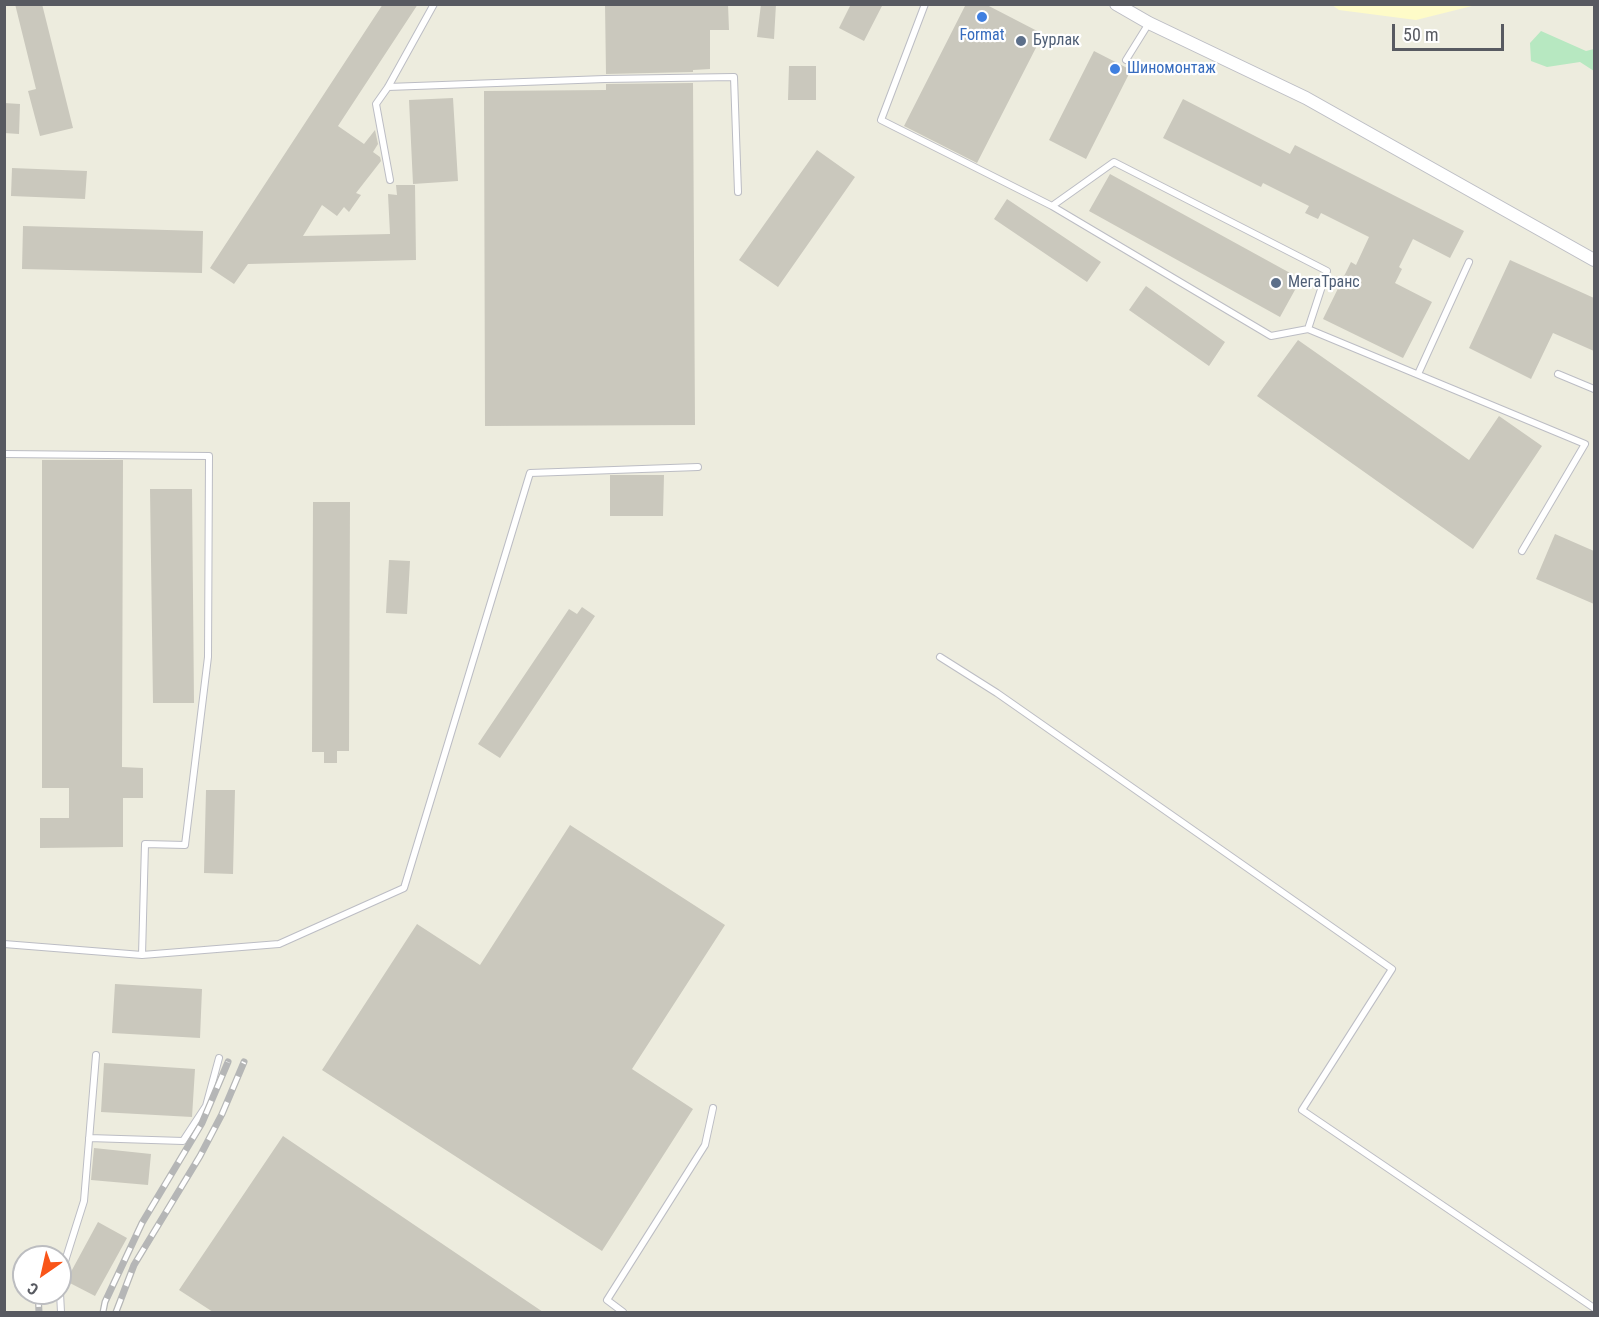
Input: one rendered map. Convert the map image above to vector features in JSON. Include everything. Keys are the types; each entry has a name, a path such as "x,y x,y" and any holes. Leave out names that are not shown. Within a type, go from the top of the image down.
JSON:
{"street":[{"path":"1116,4 1149,23 1306,98 1594,260"}],"lane":[{"path":"390,180 376,104 388,87 434,4"},
{"path":"925,4 881,120 1052,206 1270,336 1308,329 1585,444 1522,551"},
{"path":"1126,60 1149,23"},
{"path":"388,87 734,77 738,192"},
{"path":"1052,206 1114,162 1327,271 1308,329"},
{"path":"1418,374 1469,262"},
{"path":"1558,374 1594,389"},
{"path":"4,454 209,456 208,657 185,845 145,844 142,955"},
{"path":"4,944 142,955 279,944 404,888 530,473 698,467"},
{"path":"940,657 997,693 1392,969 1302,1110 1594,1308"},
{"path":"70,1245 84,1201 96,1055"},
{"path":"89,1138 183,1141 206,1106 219,1058"},
{"path":"623,1312 607,1300 705,1145 713,1108"}],"green space":[{"path":"1541,31 1586,51 1594,49 1594,71 1580,62 1547,67 1531,61 1530,43"}],"sand":[{"path":"1332,5 1476,5 1416,20 1339,10"}],"building":[{"path":"15,4 42,4 73,128 40,136 28,91 36,89"},
{"path":"383,4 418,4 338,126 364,144 375,130 378,144 373,152 380,157 381,161 356,193 361,195 349,212 344,207 337,216 322,205 303,236 390,234 388,194 397,195 396,185 415,185 416,260 248,264 234,284 210,268"},
{"path":"605,4 728,4 729,30 710,30 710,69 693,70 693,72 606,74"},
{"path":"761,4 776,4 774,39 757,37"},
{"path":"851,4 883,4 864,41 839,28"},
{"path":"966,4 985,4 1043,34 977,163 904,126"},
{"path":"1094,51 1131,70 1086,159 1049,140"},
{"path":"789,66 816,66 816,100 788,100"},
{"path":"693,83 695,425 485,426 484,91 606,90 606,84"},
{"path":"453,98 458,181 413,184 409,100"},
{"path":"1183,99 1290,154 1295,145 1464,231 1450,258 1413,239 1399,267 1402,269 1395,283 1432,302 1403,358 1323,319 1351,262 1356,265 1369,237 1321,213 1318,219 1305,213 1309,206 1263,183 1261,187 1163,138"},
{"path":"4,103 20,104 19,134 4,133"},
{"path":"817,150 855,177 778,287 739,260"},
{"path":"12,168 87,171 85,199 11,196"},
{"path":"1110,174 1301,279 1280,317 1089,211"},
{"path":"1007,199 1101,262 1087,282 994,219"},
{"path":"23,226 203,231 202,273 22,269"},
{"path":"1510,260 1594,298 1594,351 1553,333 1531,379 1469,348"},
{"path":"1146,286 1225,342 1209,366 1129,310"},
{"path":"1298,340 1469,460 1499,416 1542,446 1473,549 1257,396"},
{"path":"42,460 123,460 122,767 143,768 143,798 123,798 123,847 40,848 40,818 69,818 69,788 42,788"},
{"path":"610,475 664,475 663,516 610,516"},
{"path":"150,489 192,489 194,703 153,703"},
{"path":"313,502 350,502 349,751 337,751 337,763 324,763 324,752 312,752"},
{"path":"1555,534 1594,551 1594,604 1536,579"},
{"path":"389,560 410,561 407,614 386,613"},
{"path":"582,607 595,616 500,758 478,744 569,609 577,614"},
{"path":"206,790 235,790 233,874 204,873"},
{"path":"570,825 725,925 632,1069 693,1109 602,1251 322,1070 417,924 480,965"},
{"path":"115,984 202,989 200,1038 112,1033"},
{"path":"104,1063 195,1069 192,1117 101,1112"},
{"path":"283,1136 543,1312 213,1312 179,1290"},
{"path":"94,1148 151,1154 148,1185 91,1180"},
{"path":"98,1222 127,1238 95,1296 72,1284 72,1270"}],"railway":[{"path":"103,1312 105,1302 142,1223 202,1123 228,1062"},
{"path":"116,1312 134,1265 200,1156 222,1114 244,1062"},
{"path":"39,1305 39,1312"}],"place":[{"name":"Format","path":"982,17"},
{"name":"Бурлак","path":"1021,41"},
{"name":"Шиномонтаж","path":"1115,69"},
{"name":"МегаТранс","path":"1276,283"}]}
